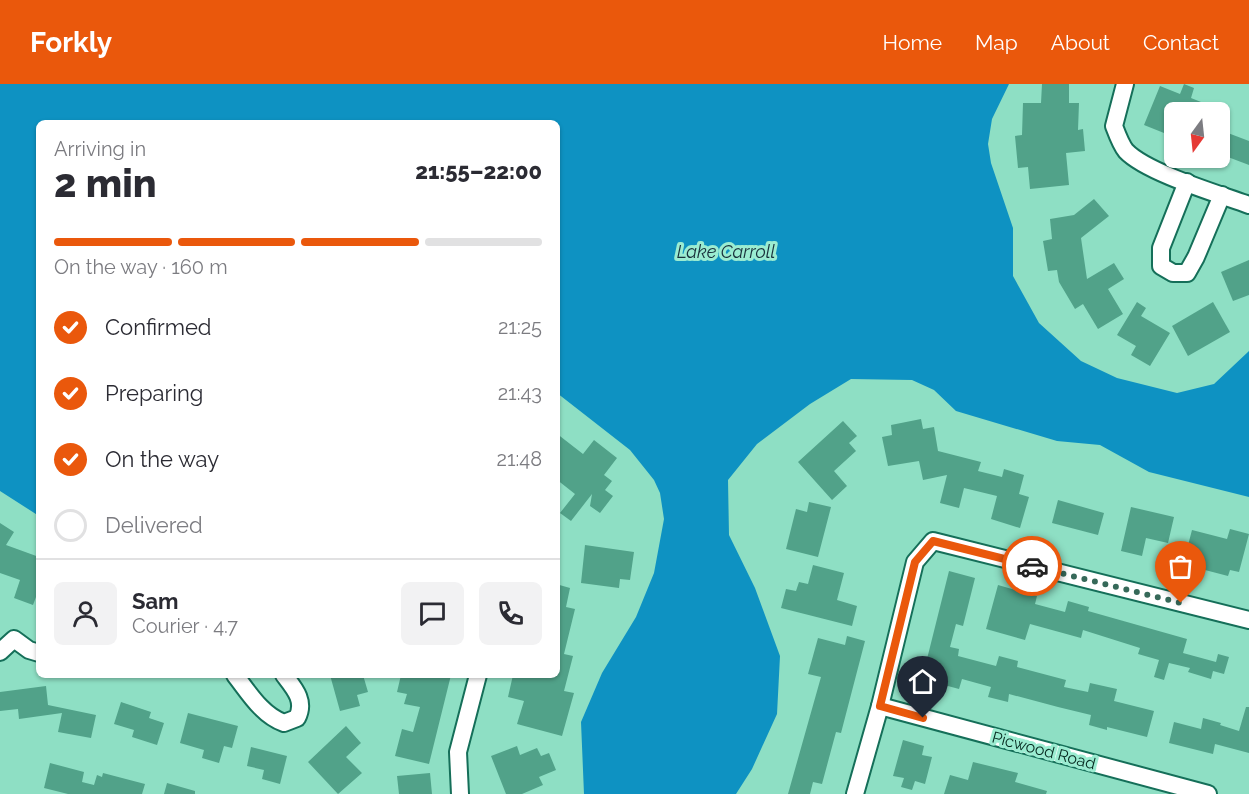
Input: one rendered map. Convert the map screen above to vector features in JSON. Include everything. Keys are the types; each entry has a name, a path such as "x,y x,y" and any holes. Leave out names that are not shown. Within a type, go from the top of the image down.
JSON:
{"street":[{"path":"1125,84 1114,126 1125,150 1140,161 1187,182 1249,205"},
{"path":"1187,182 1161,248 1161,267 1173,273 1187,273 1196,257 1221,195"},
{"path":"855,794 880,706 915,562 933,541 1249,620"},
{"path":"0,652 7,634 29,650 36,652"},
{"path":"237,678 263,711 274,720 284,723 297,718 301,711 297,692 286,678"},
{"path":"460,794 458,752 477,678"},
{"name":"Picwood Road","path":"880,706 1208,794"}],"water":[{"name":"Lake Carroll","path":"0,84 1009,84 992,119 988,144 991,163 1013,228 1013,276 1039,323 1081,361 1117,378 1177,393 1214,384 1249,351 1249,497 1149,472 1100,445 1057,441 956,411 934,390 912,380 851,379 810,404 757,444 728,480 729,535 755,588 780,656 777,714 752,769 736,794 584,794 581,722 602,673 636,617 654,573 664,519 660,493 654,480 630,450 560,395 560,120 36,120 36,514 0,491"}],"building":[{"path":"1042,84 1069,84 1069,103 1079,103 1078,130 1083,129 1085,151 1066,153 1069,185 1030,189 1028,167 1018,168 1015,136 1022,135 1023,103 1041,103"},
{"path":"1184,84 1194,88 1191,98 1201,102 1164,102 1164,133 1144,125 1160,86 1180,94"},
{"path":"1230,134 1249,141 1249,165 1230,158"},
{"path":"1094,199 1109,216 1081,238 1087,279 1114,263 1124,279 1108,289 1123,314 1098,329 1083,304 1075,309 1059,282 1057,270 1048,271 1043,241 1052,239 1050,219 1074,215"},
{"path":"1249,260 1249,295 1233,301 1221,272"},
{"path":"1137,302 1146,308 1141,316 1170,333 1150,366 1131,355 1136,346 1117,335"},
{"path":"1213,302 1230,332 1188,356 1172,326"},
{"path":"921,419 923,429 934,427 938,451 981,462 978,471 1002,477 1004,469 1024,475 1019,494 1029,497 1020,528 991,519 997,496 964,488 959,508 940,503 947,475 923,480 919,461 888,466 882,437 892,435 891,425"},
{"path":"843,421 857,436 849,443 856,451 834,471 847,486 832,500 798,462"},
{"path":"560,436 583,454 594,440 617,458 604,475 612,481 605,490 613,496 600,513 590,506 592,494 571,521 560,513 575,494 560,482"},
{"path":"1058,500 1104,513 1098,535 1052,523"},
{"path":"809,502 831,507 818,557 786,549 796,509 807,512"},
{"path":"1131,507 1174,517 1168,543 1146,538 1142,556 1121,551"},
{"path":"0,523 14,532 6,545 36,556 36,597 33,605 14,598 20,580 0,573"},
{"path":"1230,529 1249,534 1239,572 1230,570 1228,576 1205,570 1204,574 1182,568 1192,530 1227,539"},
{"path":"585,545 634,552 630,580 620,579 619,588 581,583"},
{"path":"813,565 844,573 837,600 857,606 852,626 781,608 786,589 796,591 799,582 808,584"},
{"path":"949,571 975,578 963,626 956,624 950,647 959,649 958,656 996,666 999,656 1018,661 1017,667 1066,680 1064,687 1088,692 1090,683 1117,689 1114,701 1154,711 1147,737 1089,725 1091,715 1009,694 1008,702 988,697 991,687 962,679 959,689 922,679"},
{"path":"560,585 570,588 566,607 575,609 564,654 573,656 564,691 574,693 562,736 517,724 524,701 508,697 512,678 560,678"},
{"path":"998,585 1037,596 1035,604 1065,612 1068,601 1089,607 1088,611 1187,639 1183,653 1216,662 1218,654 1229,657 1224,674 1213,671 1211,679 1188,672 1190,668 1169,663 1164,680 1154,677 1159,660 1138,654 1140,648 1083,630 1081,638 1030,624 1025,640 986,629"},
{"path":"847,636 865,641 841,733 836,732 822,784 813,782 810,794 788,794 821,677 808,674 818,638 845,645"},
{"path":"331,678 364,678 368,692 357,695 360,706 340,711"},
{"path":"400,678 450,678 429,764 395,756 402,729 413,732 420,707 404,704 407,694 397,692"},
{"path":"46,686 48,705 96,715 91,738 58,732 62,713 19,719 18,709 0,711 0,692"},
{"path":"121,702 151,712 149,718 164,723 157,745 132,737 134,730 114,724"},
{"path":"1246,707 1249,707 1249,753 1215,744 1213,754 1169,743 1174,722 1201,729 1203,718 1239,731"},
{"path":"188,713 238,726 232,748 224,746 219,763 202,758 204,750 180,743"},
{"path":"346,726 361,743 346,757 362,773 338,794 308,762"},
{"path":"903,740 924,746 922,755 932,757 925,784 915,781 912,790 901,787 904,778 893,776"},
{"path":"517,746 520,755 537,748 541,756 549,753 556,770 539,777 543,785 522,794 506,794 491,756"},
{"path":"251,747 287,756 280,784 262,779 264,770 247,766"},
{"path":"973,762 1018,773 1015,782 1047,791 1046,794 944,794 950,775 968,780"},
{"path":"50,763 84,772 82,782 94,785 97,775 102,777 103,773 145,784 142,794 68,794 44,788"},
{"path":"430,773 432,794 399,794 397,776"},
{"path":"167,783 195,791 195,794 164,794"}],"way so far":[{"path":"1032,566 1181,603"}],"route":[{"path":"923,718 880,706 915,562 933,541 1032,566"}]}
